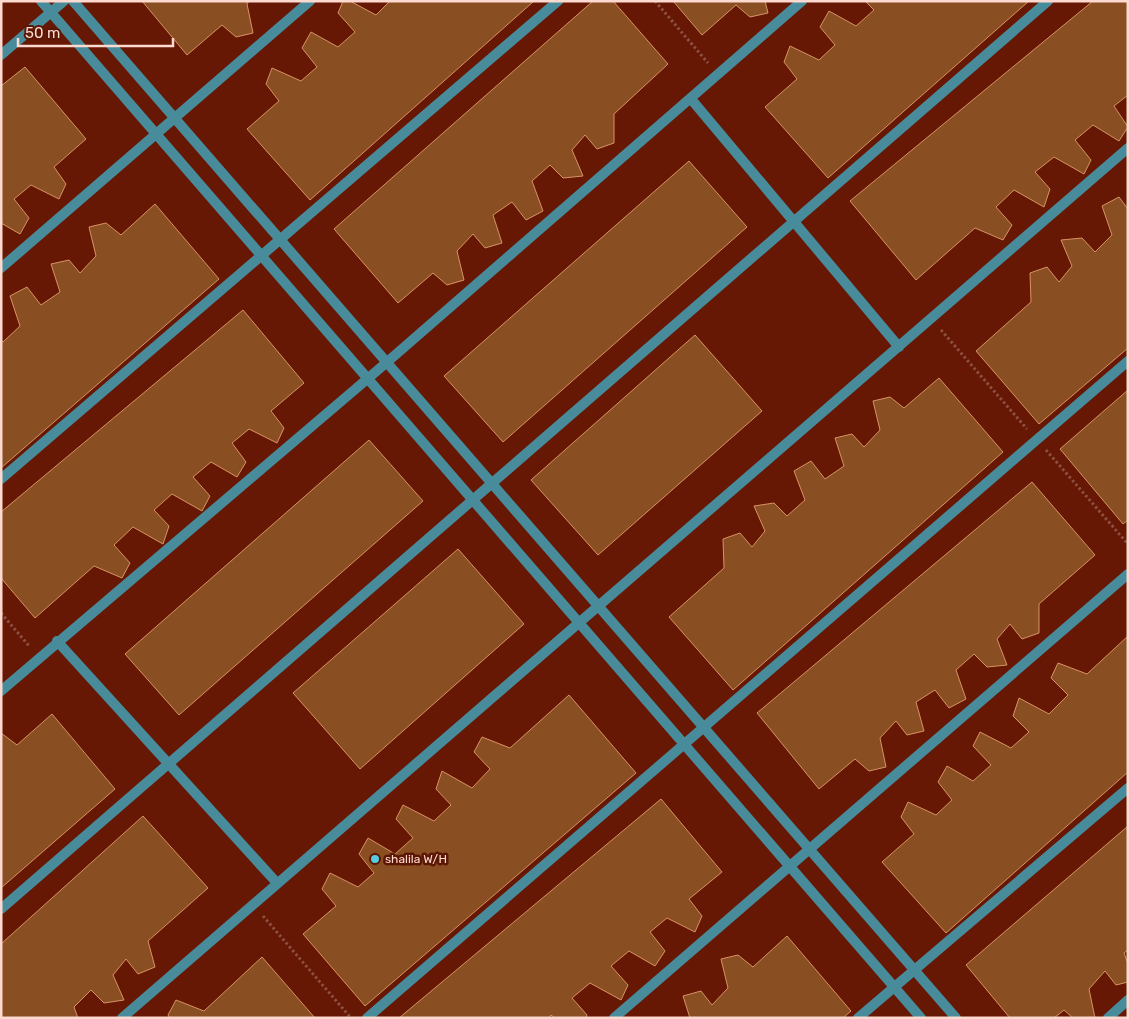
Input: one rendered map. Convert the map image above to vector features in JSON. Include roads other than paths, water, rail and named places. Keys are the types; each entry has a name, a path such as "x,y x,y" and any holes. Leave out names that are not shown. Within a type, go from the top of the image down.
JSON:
{"street":[{"path":"42,1 366,379 921,1018"},
{"path":"1,56 64,1"},
{"path":"73,1 956,1018"},
{"path":"1,268 310,1"},
{"path":"1,479 558,1"},
{"path":"1,690 386,363 802,1"},
{"path":"1,909 1048,1"},
{"path":"691,99 899,347"},
{"path":"122,1018 277,882 580,624 1128,148"},
{"path":"367,1018 1128,361"},
{"path":"614,1018 1128,574"},
{"path":"57,641 277,882"},
{"path":"858,1018 1128,788"},
{"path":"1108,1018 1128,1000"}],"place":[{"name":"shalila W/H","path":"375,859"}]}
